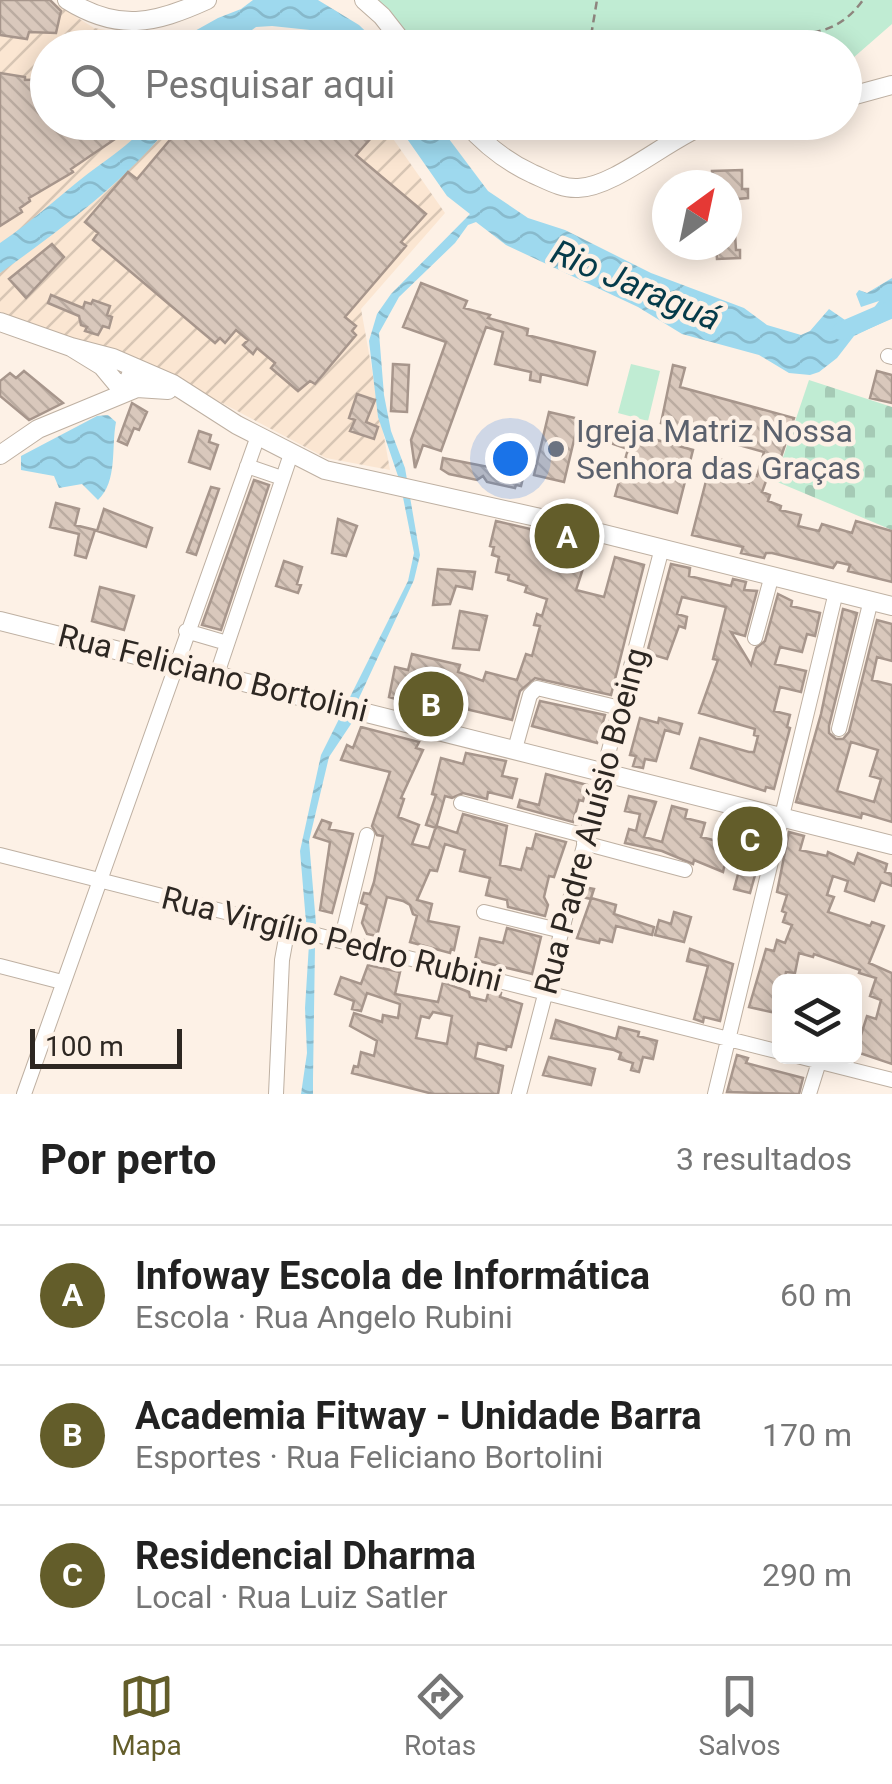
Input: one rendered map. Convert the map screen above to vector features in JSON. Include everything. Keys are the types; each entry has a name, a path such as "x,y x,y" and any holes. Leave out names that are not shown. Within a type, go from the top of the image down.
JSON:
{"main road":[{"path":"67,0 90,14 142,22 207,0"},
{"path":"364,0 393,30"},
{"path":"862,94 892,86"},
{"path":"482,140 521,168 565,187 581,188 623,172 674,140"},
{"path":"0,322 172,384 258,436 325,470 892,606"},
{"path":"81,410 120,366"},
{"path":"0,455 38,429 144,386 189,397"},
{"name":"Rua Feliciano Bortolini","path":"0,620 892,845"}],"street":[{"path":"24,1094 258,436"},
{"path":"217,674 291,454"},
{"path":"247,466 282,478"},
{"name":"Rua Padre Aluísio Boeing","path":"519,1094 662,548"},
{"path":"755,638 772,575"},
{"path":"715,1094 836,592"},
{"path":"839,729 871,600"},
{"path":"186,631 227,643"},
{"path":"515,749 530,695 537,688 620,708"},
{"path":"461,803 686,870"},
{"path":"341,941 368,834"},
{"name":"Rua Virgílio Pedro Rubini","path":"0,855 772,1050"},
{"path":"484,912 562,931"},
{"path":"276,1094 282,960 288,927"},
{"path":"0,966 62,982"},
{"path":"809,1094 818,1064"},
{"path":"827,1064 892,1080"}],"path":[{"path":"592,30 597,0"},
{"path":"826,30 857,9 863,0"}],"shaded area":[{"path":"0,0 49,0 94,28 106,30 30,30 30,140 394,140 445,213 361,309 390,470 326,458 154,367 0,312"}],"green space":[{"path":"370,0 892,0 892,24 862,50 862,30 398,30"},
{"path":"631,364 660,371 648,421 618,413"},
{"path":"809,380 892,407 892,530 775,481"}],"water":[{"path":"253,0 318,0 364,30 272,26 197,30"},
{"path":"131,140 157,140 113,184 0,273 0,243"},
{"path":"408,140 450,140 488,191 528,218 565,230 651,273 744,308 767,325 801,335 810,331 829,309 862,325 870,321 867,317 879,301 861,307 856,294 859,290 867,293 892,278 892,318 854,336 837,358 819,372 789,373 759,355 682,334 638,307 506,245 476,222 468,225 455,243 399,297 379,333 384,395 391,431 405,468 420,555 414,580 359,698 351,724 329,757 309,841 316,924 306,922 300,851 321,755 408,581 414,553 400,482 378,417 369,341 377,314 391,294 470,214 447,196"},
{"path":"108,415 116,422 113,464 109,483 98,500 82,484 59,488 54,476 21,470 21,456 97,416"},
{"path":"309,944 315,946 313,1094 301,1094 307,1053"}],"building":[{"path":"0,0 50,0 61,11 57,30 30,30 27,39 0,35"},
{"path":"0,73 30,80 30,140 114,140 71,169 73,172 29,198 20,208 22,212 0,226"},
{"path":"170,140 369,140 356,155 426,214 401,242 406,246 345,317 356,326 352,331 356,335 315,384 310,381 298,391 271,368 275,363 257,348 253,354 243,345 248,340 236,330 225,343 220,338 215,343 93,240 98,233 85,222 128,172 137,179"},
{"path":"52,244 64,257 26,298 9,279"},
{"path":"421,283 467,301 464,308 528,329 527,335 595,352 587,385 541,374 540,382 530,380 531,372 495,364 503,332 486,327 441,451 423,445 415,468 411,440 446,342 403,327"},
{"path":"51,295 83,308 85,302 91,304 93,300 110,306 109,328 103,326 98,335 85,331 87,327 81,325 79,316 48,303"},
{"path":"393,364 409,365 407,412 391,411"},
{"path":"673,365 685,368 680,387 794,418 776,472 770,470 762,492 770,495 768,501 781,506 780,510 801,515 798,526 819,531 822,524 852,533 856,521 892,531 892,582 848,571 850,565 837,562 833,568 772,553 766,553 764,558 741,553 743,547 692,535 712,458 727,461 723,476 749,483 752,474 757,476 764,452 661,423"},
{"path":"24,371 63,403 29,420 0,396 0,381 10,373 16,378"},
{"path":"877,371 892,375 892,403 870,398"},
{"path":"357,394 375,400 366,422 378,427 374,439 350,431 355,420 349,418"},
{"path":"132,403 147,412 127,445 118,441"},
{"name":"Igreja Matriz Nossa Senhora das Graças","path":"549,412 579,419 564,482 534,475"},
{"path":"617,429 693,450 677,513 615,496 628,449 613,444"},
{"path":"199,431 211,435 209,442 218,445 210,469 189,462"},
{"path":"443,458 524,474 521,486 487,482 483,476 477,480 449,474 441,469"},
{"path":"254,480 269,485 221,630 202,625"},
{"path":"211,487 219,489 196,555 187,552"},
{"path":"56,503 79,509 75,525 95,530 86,558 75,555 79,534 50,527"},
{"path":"104,509 152,528 146,547 97,531"},
{"path":"338,519 357,526 346,556 332,553"},
{"path":"496,521 577,540 576,546 589,550 576,590 604,597 615,557 644,565 611,695 535,678 520,691 512,720 449,705 447,713 389,697 395,667 408,670 412,654 460,665 458,672 483,681 486,672 517,680 526,654 532,656 540,626 534,625 537,614 542,616 547,599 525,592 527,586 496,572 499,557 492,555 494,547 490,546"},
{"path":"284,561 302,567 298,593 276,586"},
{"path":"671,564 690,568 689,576 731,586 733,579 746,582 744,590 757,591 745,636 731,632 751,665 756,648 765,641 778,594 792,601 791,606 820,613 815,636 807,634 802,652 780,647 775,664 806,671 801,692 780,687 774,711 790,715 790,728 774,789 766,787 765,791 691,768 700,738 754,752 758,736 754,735 755,729 699,713 718,660 713,659 726,607 682,597 677,614 687,617 685,628 679,626 667,659 647,653"},
{"path":"438,569 475,572 472,589 456,586 450,604 433,605"},
{"path":"100,587 134,596 124,630 92,621"},
{"path":"843,609 857,613 829,726 829,733 836,739 843,739 849,732 877,620 892,624 892,661 877,657 872,680 892,685 892,822 796,802 821,714","holes":["851,742 878,750 870,776 881,779 874,802 837,791"]},
{"path":"460,611 487,616 479,650 453,648"},
{"path":"540,701 605,715 597,743 532,726"},
{"path":"640,718 682,724 679,734 665,730 656,761 645,759 643,768 633,766 636,756 630,755"},
{"path":"361,727 419,742 416,748 423,750 401,798 404,799 398,817 419,825 412,844 429,848 436,826 457,833 463,814 507,826 500,865 521,870 536,834 566,842 554,877 549,876 545,916 508,907 507,900 486,895 490,878 460,871 465,850 445,844 437,871 430,870 417,900 432,904 428,921 459,927 454,950 450,953 410,942 417,916 410,905 387,897 377,936 367,934 362,923 367,905 361,903 374,882 383,836 377,835 372,826 390,772 341,760 347,745 353,748"},
{"path":"466,753 506,761 502,776 517,779 512,798 488,792 487,799 463,793 452,798 445,796 436,828 426,825 436,795 432,794 441,758 463,764"},
{"path":"546,774 587,785 573,822 518,807 520,800 539,805"},
{"path":"629,796 656,802 644,837 662,842 672,806 687,810 685,818 705,823 701,837 725,843 730,820 768,829 750,893 734,889 740,867 725,863 723,872 694,860 693,864 662,851 625,843 629,829 636,831 640,814 625,811"},
{"path":"322,820 331,823 329,829 353,834 332,913 320,910 330,842 314,837"},
{"path":"789,832 804,836 800,850 827,856 828,852 854,864 858,853 887,864 885,872 892,874 892,886 881,882 874,901 845,891 848,881 833,876 827,895 834,897 828,912 870,926 872,922 884,926 869,963 892,973 892,1064 862,1054 867,1016 876,1019 881,1000 870,996 876,978 859,973 860,970 814,954 813,957 799,953 795,973 772,974 772,1012 749,1007 766,949 774,951 777,940 785,943 792,925 783,922 787,895 777,892"},
{"path":"584,887 594,889 591,898 616,905 614,914 654,927 652,935 616,926 612,942 577,938 591,899 582,897"},
{"path":"674,912 691,917 684,942 655,935 659,920 671,924"},
{"path":"507,928 541,937 532,974 475,960 480,938 503,943"},
{"path":"690,949 733,964 720,1021 694,1019 708,966 687,961"},
{"path":"368,965 400,972 395,994 438,1002 443,982 469,992 470,997 486,1001 489,990 522,1004 511,1047 506,1050 478,1043 475,1058 503,1066 498,1094 433,1094 352,1073 354,1066 358,1067 361,1052 374,1056 377,1041 350,1026 354,1013 382,1022 383,1015 398,1018 400,1004 367,993 361,1011 352,1009 354,1001 335,994 341,977 361,984","holes":["433,1012 452,1016 447,1044 416,1038 421,1016 429,1018"]},
{"path":"556,1020 616,1039 619,1027 639,1032 638,1036 657,1041 653,1059 643,1057 639,1072 631,1070 633,1063 619,1059 621,1053 614,1050 551,1038"},
{"path":"737,1055 748,1058 746,1063 803,1078 799,1094 727,1092"},
{"path":"549,1057 595,1069 591,1085 543,1075"}],"waterway":[{"name":"Rio Jaraguá","path":"841,331 892,309"}],"place":[{"name":"Igreja Matriz Nossa Senhora das Graças","path":"556,449"},
{"name":"Infoway Escola de Informática","path":"567,536"},
{"name":"Academia Fitway - Unidade Barra","path":"431,704"},
{"name":"Residencial Dharma","path":"750,839"}]}
